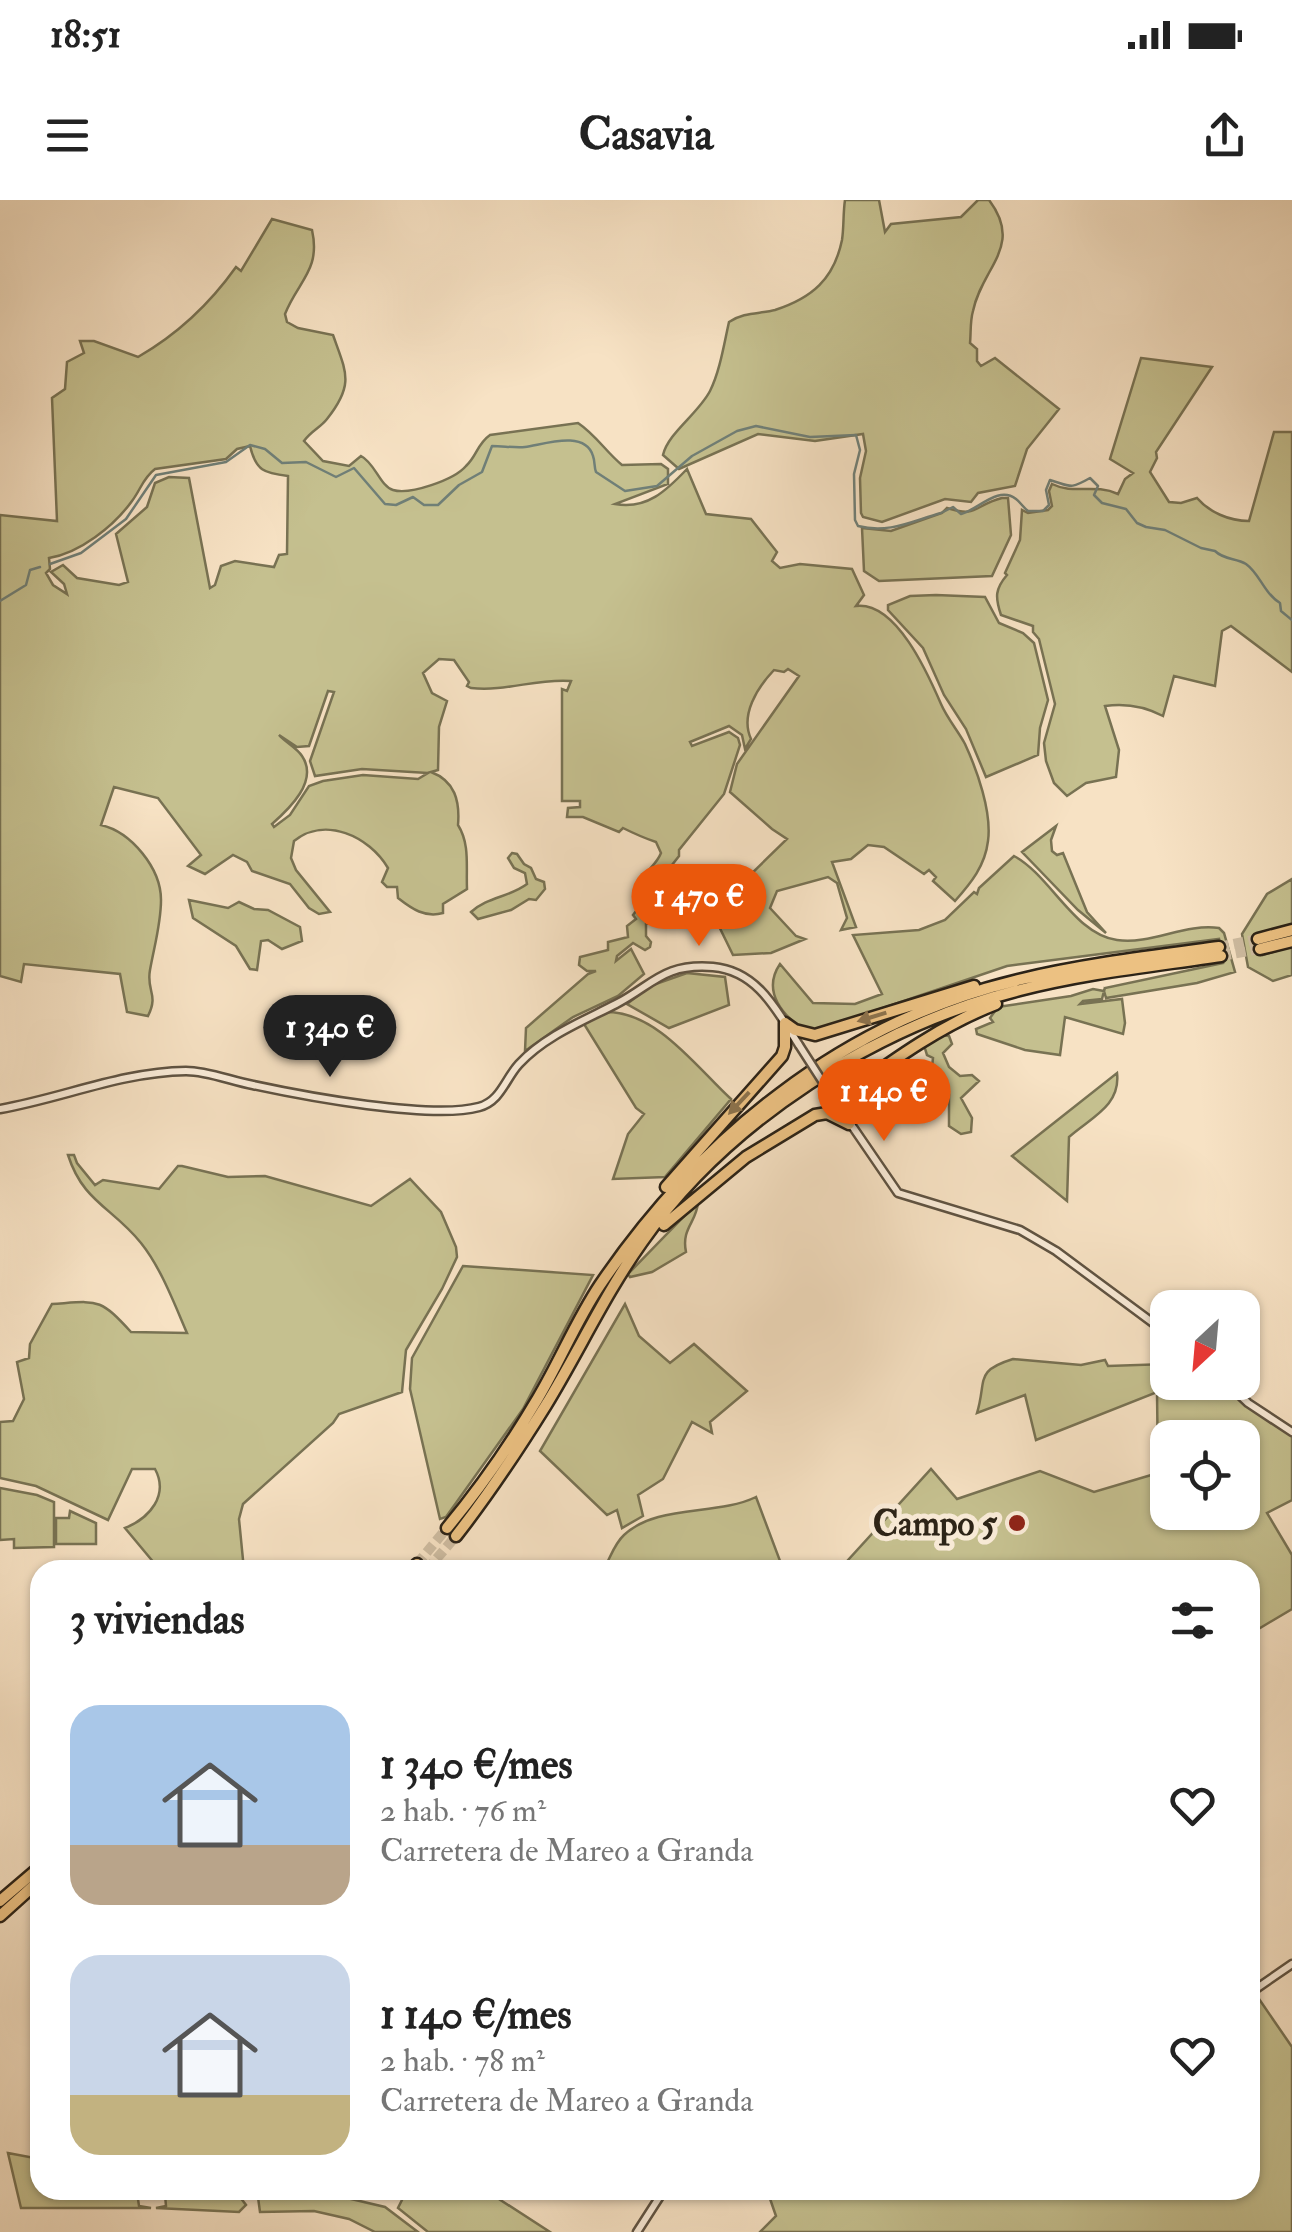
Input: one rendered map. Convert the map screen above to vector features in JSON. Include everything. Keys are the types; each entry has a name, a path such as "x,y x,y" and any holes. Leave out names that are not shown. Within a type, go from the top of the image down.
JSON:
{"highway":[{"path":"1292,930 1259,944 1292,941"},
{"path":"451,1532 636,1233 681,1180 727,1135 792,1083 916,1014 1014,981 1220,952"},
{"path":"601,1293 614,1256 643,1216 717,1126 782,1056 815,1035 958,990 1014,976 1069,974"},
{"path":"601,1293 668,1220 746,1157 928,1037 967,1015 1069,974"},
{"path":"785,1023 815,1035"},
{"path":"782,1056 786,1047 785,1023"},
{"path":"849,1092 849,1124"},
{"path":"814,1115 827,1113 849,1124"},
{"path":"0,1901 30,1879"},
{"path":"0,1916 30,1882"}],"street":[{"path":"0,1109 52,1100 115,1078 185,1071 317,1097 438,1110 475,1108 495,1098 522,1060 577,1022 618,1003 649,981 687,968 714,967 749,980 769,998 898,1194 1020,1230 1056,1250 1150,1320"},
{"path":"1245,1400 1292,1432"},
{"path":"1260,1986 1292,1964"},
{"path":"637,2232 658,2200"}],"shaded area":[{"path":"845,200 879,200 885,232 891,224 961,217 978,200 989,200 999,216 1002,244 978,295 970,343 977,349 981,366 995,358 1059,409 1027,449 1015,486 978,493 971,502 945,499 882,522 861,513 860,478 866,451 863,434 815,441 758,434 679,469 663,455 671,439 710,391 729,322 788,305 810,293 827,276 842,240"},
{"path":"272,219 312,230 311,265 285,314 287,322 298,328 333,335 344,369 345,387 336,407 304,441 323,461 349,466 361,456 388,488 410,490 460,471 490,435 578,423 622,465 661,464 668,469 668,484 615,504 647,501 687,469 706,514 751,519 777,552 772,561 780,568 800,564 852,569 864,595 856,606 884,615 909,642 965,744 979,778 988,817 988,841 972,881 955,901 933,881 936,877 929,870 924,874 884,847 868,845 851,859 832,862 856,927 841,930 847,918 837,883 828,877 777,891 770,908 796,936 805,939 771,953 733,955 712,912 787,839 730,792 737,764 799,676 788,669 774,670 752,702 748,721 751,739 745,749 742,735 729,726 690,742 692,746 729,732 740,745 724,794 657,884 659,915 654,917 654,923 646,924 650,947 645,950 633,943 617,956 616,961 631,949 644,974 618,996 573,1017 525,1051 526,1028 596,971 579,965 580,957 608,950 608,942 628,937 627,926 636,919 633,915 646,898 643,878 661,853 656,842 623,828 619,832 583,817 567,817 568,808 580,807 580,801 562,801 562,689 567,691 571,681 471,688 454,660 439,659 423,673 432,693 447,701 439,727 438,770 431,772 446,781 454,793 467,864 467,889 443,904 443,913 425,913 403,902 398,898 397,887 387,887 382,882 388,868 380,857 358,839 332,830 319,830 294,841 291,858 330,912 319,914 309,908 290,884 252,871 247,862 233,855 205,874 188,866 201,855 158,798 114,787 101,825 133,843 150,864 160,888 148,1016 127,1012 120,974 24,964 21,982 0,976 0,515 57,521 52,398 65,389 67,362 84,353 80,341 94,341 138,357 192,318 236,267 241,271","holes":["250,446 262,469 288,476 287,554 279,555 274,567 235,561 221,566 215,585 210,588 189,478 169,477 155,483 147,507 116,534 128,582 119,585 77,578 63,565 51,572 64,584 67,594 53,585 46,573 50,569 49,558 73,550 106,529 155,469 226,459 237,449","328,691 334,692 310,761 315,776 362,769 428,773 418,779 363,775 323,781 309,786 290,815 274,827 272,824 300,794 307,775 302,756 279,735 297,747 309,746"]},
{"path":"1141,358 1212,367 1156,452 1150,472 1169,502 1197,498 1220,515 1249,521 1274,432 1292,432 1292,672 1231,626 1222,631 1215,686 1174,676 1163,716 1135,706 1105,706 1119,750 1116,777 1086,783 1067,796 1054,783 1046,761 1044,743 1055,704 1039,639 1033,626 1001,615 997,594 1020,540 1022,510 1048,510 1052,506 1052,484 1118,494 1125,479 1133,473 1110,459"},
{"path":"1008,498 1011,535 992,576 879,581 864,571 862,528 891,531 947,508 971,511"},
{"path":"910,596 985,597 999,623 1023,633 1034,643 1048,700 1038,755 986,777 966,729 944,695 923,648 888,610 888,605"},
{"path":"1056,826 1052,851 1057,855 1063,853 1087,912 1106,933 1022,852"},
{"path":"512,853 531,868 536,879 544,882 545,889 536,900 529,899 511,910 478,919 471,912 477,907 527,884 525,873 514,868 508,858"},
{"path":"1014,856 1039,876 1075,916 1102,936 1130,941 1194,928 1219,928 1235,972 1197,983 1106,998 1105,988 1223,963 1219,939 1007,966 815,1031 806,1031 783,1011 773,984 780,964 813,1003 855,1004 882,994 853,935 919,930 945,920"},
{"path":"1292,879 1292,924 1256,936 1263,955 1292,946 1292,975 1273,981 1248,967 1242,934 1267,894"},
{"path":"189,900 228,908 239,902 268,910 300,927 302,941 282,949 268,940 261,941 257,970 250,969 236,946 193,918"},
{"path":"687,973 725,977 729,1005 669,1028 627,1004 650,986"},
{"path":"1093,989 1104,991 1102,999 1080,1004 1122,999 1123,1034 1065,1017 1060,1055 1025,1050 977,1034 976,1029 993,1022 990,1018 998,1007"},
{"path":"607,1012 625,1014 659,1031 731,1099 665,1177 613,1179 628,1134 644,1114 636,1108 584,1024"},
{"path":"942,1035 949,1036 952,1044 943,1053 949,1067 960,1076 972,1075 979,1081 961,1098 972,1118 971,1132 961,1134 949,1126 949,1094 924,1045"},
{"path":"1117,1073 1109,1103 1069,1137 1067,1201 1012,1156"},
{"path":"68,1155 74,1155 95,1185 103,1180 159,1189 182,1166 228,1177 265,1176 371,1206 410,1179 441,1212 457,1257 406,1350 402,1392 339,1414 243,1504 239,1519 243,1560 152,1560 125,1528 155,1505 160,1488 155,1469 132,1469 108,1520 36,1486 0,1478 0,1422 13,1421 24,1399 17,1362 29,1358 30,1344 52,1304 97,1304 112,1312 131,1332 187,1333 148,1253 90,1194"},
{"path":"698,1202 687,1231 686,1252 652,1272 630,1277 628,1274"},
{"path":"463,1266 593,1275 523,1409 446,1517 440,1519 410,1389 412,1358"},
{"path":"625,1304 639,1336 670,1363 694,1344 747,1391 710,1422 712,1433 692,1422 663,1479 638,1495 643,1516 622,1528 617,1510 607,1515 540,1451"},
{"path":"1013,1359 1081,1365 1105,1360 1108,1366 1150,1365 1150,1395 1036,1440 1025,1395 977,1413 987,1373"},
{"path":"1157,1400 1241,1400 1292,1435 1292,1500 1267,1513 1292,1555 1292,1609 1260,1628 1260,1560 848,1560 931,1469 957,1499 1040,1471 1094,1492 1150,1475 1150,1530 1260,1530 1260,1420 1157,1420"},
{"path":"0,1488 54,1502 54,1547 14,1548 14,1539 0,1540"},
{"path":"756,1497 780,1560 608,1560 621,1539 638,1525 670,1514"},
{"path":"70,1511 96,1523 96,1544 56,1544 56,1518 69,1518"},
{"path":"1260,2000 1292,2047 1292,2232 760,2232 776,2216 770,2200 1260,2200"},
{"path":"8,2153 30,2157 30,2200 138,2200 139,2206 151,2208 21,2208"},
{"path":"165,2200 242,2200 246,2205 239,2212 156,2208 166,2206"},
{"path":"258,2200 355,2200 385,2207 418,2232 375,2232 349,2219 314,2211 260,2212"},
{"path":"402,2200 500,2200 550,2232 428,2232 398,2208"}],"waterway":[{"path":"50,564 81,553 126,519 156,475 226,462 250,445 265,449 282,463 306,462 336,477 354,468 385,504 396,505 413,497 424,505 438,505 459,485 482,472 492,446 581,443 593,456 596,472 625,491 657,486 692,456 737,431 756,426 810,437 856,435 860,450 854,474 855,520 858,526 869,528 900,526 953,507 961,514 1002,495 1016,499 1028,511 1043,511 1049,505 1046,490 1050,480 1070,486 1090,478 1098,486 1094,495 1102,503 1126,509 1137,523 1165,530 1246,564 1292,620"},
{"path":"0,601 26,585 30,570 40,567"}],"tunnel":[{"path":"1219,947 1258,939"},
{"path":"1221,956 1260,949"},
{"path":"420,1560 447,1528"},
{"path":"436,1560 456,1536"}],"place":[{"name":"Campo 5","path":"1017,1523"}]}
